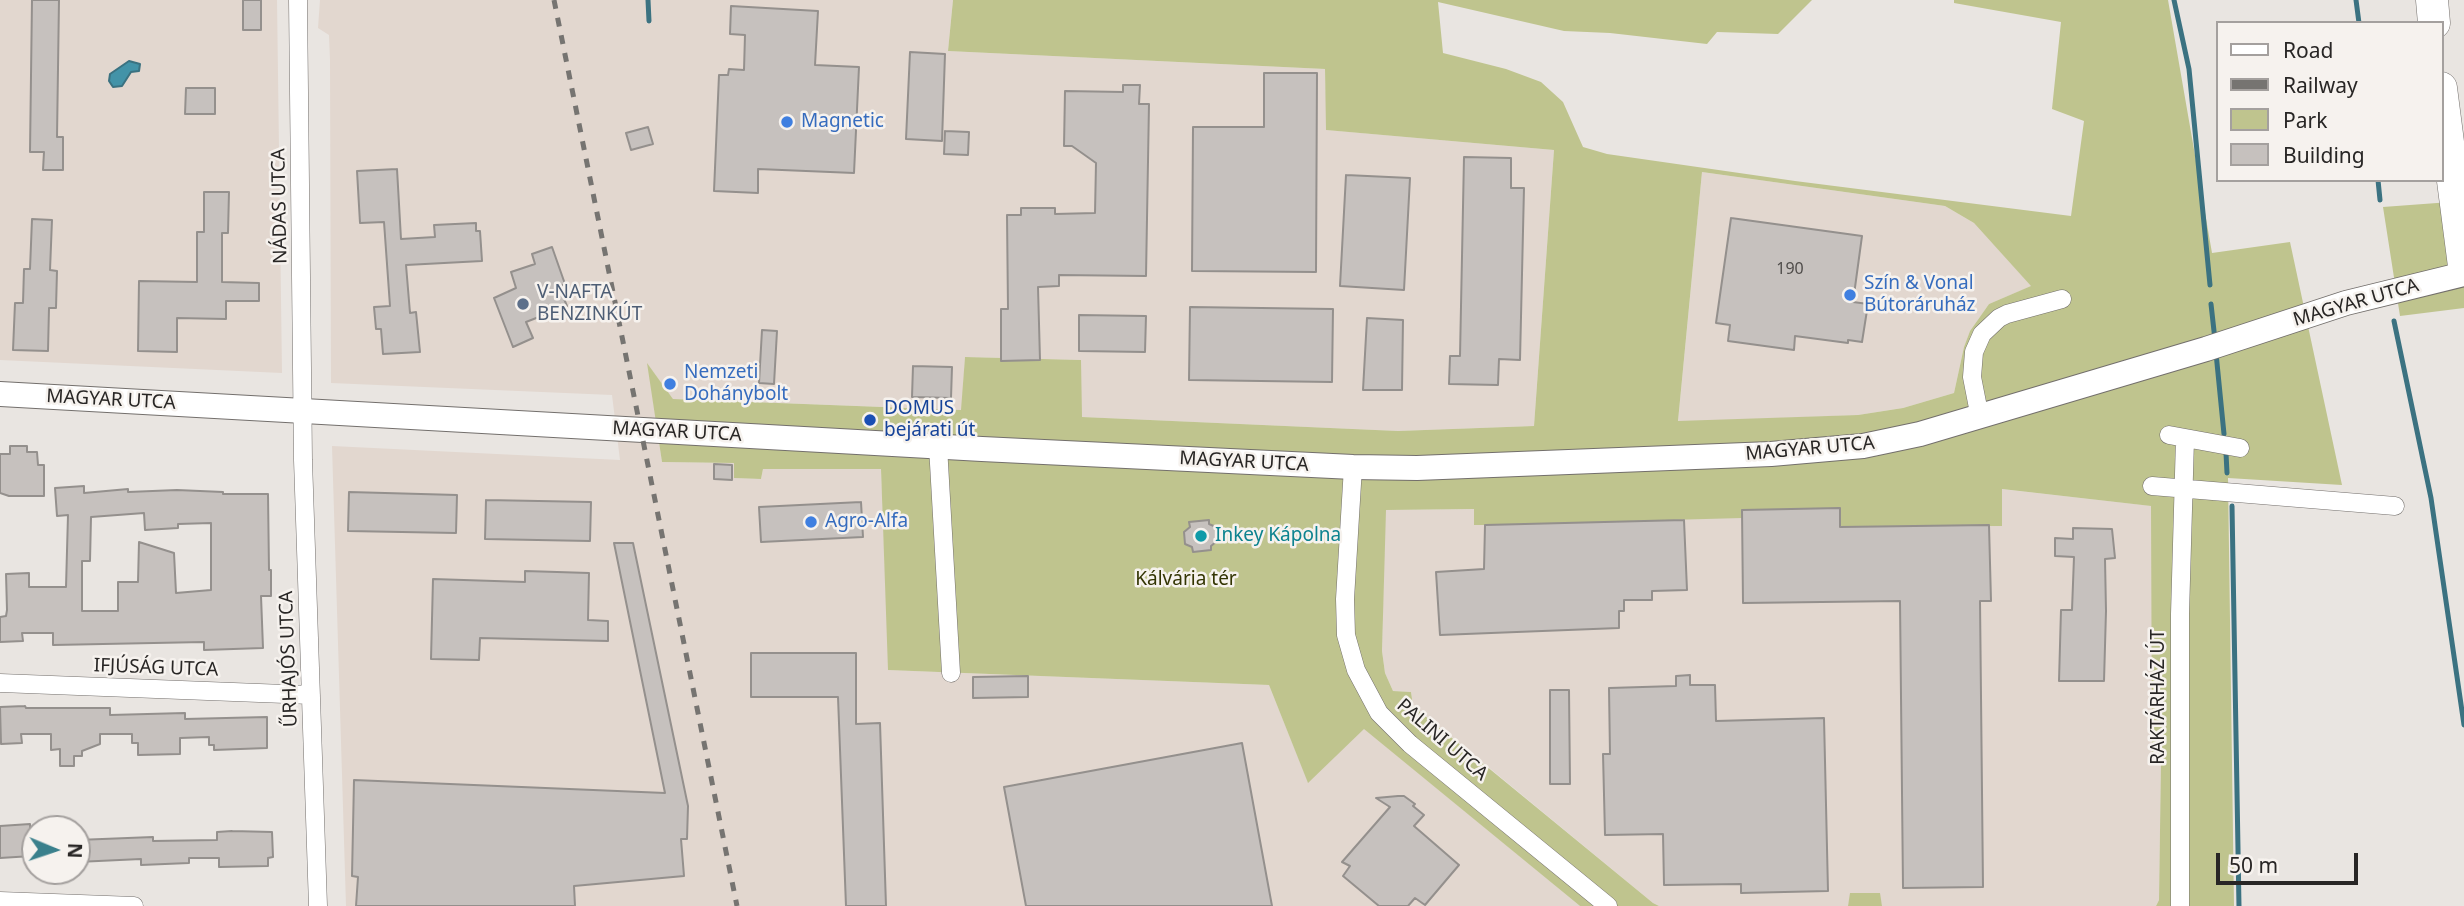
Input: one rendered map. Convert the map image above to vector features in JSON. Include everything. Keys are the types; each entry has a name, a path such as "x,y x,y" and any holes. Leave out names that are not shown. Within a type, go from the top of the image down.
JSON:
{"highway":[{"path":"2432,0 2434,21"},
{"path":"2443,104 2464,267"}],"main road":[{"name":"MAGYAR UTCA","path":"0,394 1353,467 1417,468 1803,453 1863,446 1980,418 2185,356 2346,303 2464,274"}],"street":[{"name":"NÁDAS UTCA","path":"298,0 302,411"},
{"path":"1980,418 1972,363 1982,334 2007,314 2062,299"},
{"name":"ŰRHAJÓS UTCA","path":"302,411 318,906"},
{"name":"RAKTÁRHÁZ ÚT","path":"2180,906 2183,488 2177,437 2240,448"},
{"path":"938,446 951,673"},
{"name":"PALINI UTCA","path":"1353,467 1345,599 1346,635 1356,670 1379,713 1410,744 1608,906"},
{"path":"2152,486 2395,506"},
{"name":"IFJÚSÁG UTCA","path":"0,683 311,695"},
{"path":"0,901 134,906"}],"shaded area":[{"path":"0,0 277,0 282,373 0,360"},
{"path":"320,0 953,0 948,51 1325,69 1327,130 1554,150 1534,426 1398,431 1081,417 1081,360 965,357 962,410 673,399 648,365 662,462 735,463 735,478 761,479 763,469 881,469 889,670 1269,685 1308,782 1364,728 1580,906 346,906 332,446 620,460 612,395 331,383 330,60 329,35 318,28"},
{"name":"Szín & Vonal Bútoráruház","path":"1702,172 1945,206 1974,223 2032,286 1989,304 1970,331 1954,393 1903,408 1858,415 1678,422"},
{"path":"2001,489 2152,506 2152,752 2161,760 2159,900 2156,906 1882,906 1879,893 1851,893 1848,906 1659,906 1413,705 1411,692 1393,691 1385,673 1382,651 1385,510 1474,509 1742,517 1742,510 1840,508 1840,527 2001,526"}],"green space":[{"name":"Kálvária tér","path":"953,0 1812,0 1778,34 1717,32 1707,44 1610,33 1564,31 1438,2 1443,53 1506,69 1541,82 1563,102 1583,147 1607,154 1795,181 2071,216 2084,121 2052,109 2061,22 1954,3 1954,0 2168,0 2212,253 2290,242 2342,485 2228,478 2234,906 2156,906 2159,900 2161,760 2152,752 2151,506 2002,489 2002,526 1840,527 1839,508 1742,510 1742,518 1485,525 1474,525 1474,509 1386,510 1382,651 1385,673 1393,691 1411,692 1413,706 1659,906 1580,906 1364,729 1308,783 1269,685 888,670 881,469 763,469 761,479 734,478 734,463 662,462 647,363 673,399 961,410 965,357 1081,360 1082,417 1398,431 1534,426 1554,150 1326,130 1325,69 948,51","holes":["1702,172 1945,206 1974,223 2031,286 1989,304 1970,331 1954,393 1903,408 1858,415 1678,421"]},
{"path":"2464,201 2464,308 2400,316 2383,207"},
{"path":"1850,893 1880,893 1882,906 1848,906"}],"water":[{"path":"129,61 140,64 139,71 131,72 122,86 113,87 109,81 110,74"}],"building":[{"path":"32,0 59,0 57,137 63,137 63,170 43,170 44,152 30,152"},
{"path":"243,0 261,0 261,30 243,30"},
{"name":"Magnetic","path":"731,6 818,11 815,65 859,67 854,173 758,169 758,193 714,191 719,75 728,75 729,69 744,70 745,35 730,34"},
{"path":"910,52 945,54 942,141 906,139"},
{"path":"1264,73 1317,73 1316,272 1192,271 1193,127 1264,127"},
{"path":"1123,85 1140,85 1139,104 1149,104 1146,276 1059,275 1059,286 1038,287 1040,360 1001,361 1001,309 1008,309 1007,215 1021,215 1021,208 1055,208 1055,214 1095,213 1096,163 1072,146 1064,146 1065,91 1123,92"},
{"path":"186,88 215,88 215,114 185,114"},
{"path":"648,127 653,144 631,150 626,133"},
{"path":"945,131 969,132 968,155 944,154"},
{"path":"1464,157 1511,158 1511,188 1524,188 1520,360 1499,359 1498,385 1449,384 1450,356 1460,356"},
{"path":"397,169 401,239 435,237 434,225 476,223 476,231 480,231 482,261 406,265 410,313 416,312 420,352 383,354 381,329 376,329 374,307 390,306 384,222 360,223 357,171"},
{"path":"1346,175 1410,178 1404,290 1340,286"},
{"path":"204,192 229,192 228,233 222,233 222,282 259,283 259,301 226,301 226,319 177,318 177,352 138,351 139,281 197,282 197,232 204,232"},
{"path":"1731,218 1862,236 1853,302 1868,304 1862,342 1848,340 1848,343 1795,336 1794,350 1728,341 1730,325 1716,323"},
{"path":"32,219 52,220 50,270 57,271 56,308 49,308 48,351 13,350 15,303 23,303 24,269 30,269"},
{"name":"V-NAFTA BENZINKÚT","path":"552,247 565,284 559,287 567,306 526,322 533,338 513,347 494,298 516,288 511,272 535,264 532,254"},
{"path":"1190,307 1333,309 1332,382 1189,380"},
{"path":"1079,315 1146,316 1145,352 1079,351"},
{"path":"1367,318 1403,320 1402,390 1363,390"},
{"path":"762,330 777,331 774,384 759,383"},
{"path":"913,366 952,367 951,398 912,397"},
{"path":"10,446 27,446 27,452 37,452 38,465 44,465 44,496 9,496 0,493 0,454 10,454"},
{"path":"714,464 732,465 732,480 714,479"},
{"path":"84,486 84,493 128,489 128,492 177,490 268,494 271,596 261,596 263,648 204,650 204,642 53,645 53,633 22,633 23,641 0,642 0,617 6,616 7,610 6,574 29,573 29,587 66,587 68,515 57,516 55,488","holes":["144,513 145,530 178,528 178,524 211,523 211,590 176,593 174,553 139,542 138,582 118,582 118,611 82,611 82,561 90,561 91,517"]},
{"path":"349,492 457,495 456,533 348,531"},
{"path":"486,500 591,502 590,541 485,539"},
{"name":"Agro-Alfa","path":"861,502 863,537 761,542 759,507"},
{"path":"1840,508 1840,527 1989,525 1991,601 1980,601 1983,887 1903,888 1900,601 1743,603 1742,510"},
{"name":"Inkey Kápolna","path":"1209,520 1209,524 1216,527 1217,541 1211,546 1211,550 1193,552 1192,547 1185,544 1184,532 1190,527 1189,522"},
{"path":"1684,520 1687,590 1652,591 1652,600 1624,600 1624,611 1619,611 1619,628 1440,635 1436,572 1484,569 1485,525"},
{"path":"2073,528 2112,529 2115,558 2105,559 2104,681 2059,681 2061,610 2072,610 2074,557 2055,556 2055,538 2073,539"},
{"path":"614,543 633,543 688,806 687,839 681,839 684,876 574,886 575,906 356,906 358,877 352,876 354,780 665,793"},
{"path":"525,571 589,573 588,620 608,621 608,641 480,638 479,660 431,659 433,579 525,582"},
{"path":"751,653 856,653 856,724 880,723 886,906 846,906 838,697 751,697"},
{"path":"1690,675 1690,685 1715,685 1716,721 1824,718 1828,891 1741,893 1741,884 1664,885 1663,834 1605,835 1603,754 1610,754 1609,688 1676,686 1676,676"},
{"path":"1028,676 1028,697 973,698 973,677"},
{"path":"1550,690 1569,690 1570,784 1550,784"},
{"path":"0,707 110,708 110,715 185,713 185,719 267,717 267,748 214,750 214,745 209,745 209,737 180,738 180,754 138,755 138,743 132,743 132,734 100,734 100,744 82,751 82,756 74,756 74,766 60,766 60,749 51,750 51,734 21,734 22,743 1,744"},
{"path":"1242,743 1272,906 1026,906 1004,787"},
{"path":"1404,796 1424,815 1414,826 1459,865 1425,905 1415,898 1408,906 1379,906 1343,876 1350,866 1342,862 1390,807 1376,798"},
{"path":"21,825 21,857 0,858 0,826"},
{"path":"217,832 272,832 273,857 268,858 268,866 219,867 219,858 189,858 189,863 141,865 141,859 91,861 91,839 153,837 153,841 217,840"}],"waterway":[{"path":"648,0 649,21"},
{"path":"2174,0 2189,69 2210,285"},
{"path":"2356,0 2359,21"},
{"path":"2378,182 2380,200"},
{"path":"2211,304 2215,340"},
{"path":"2394,321 2431,498 2464,725"},
{"path":"2216,353 2224,434"},
{"path":"2226,453 2227,473"},
{"path":"2232,506 2239,906"}],"railway":[{"path":"554,0 737,906"}],"place":[{"name":"Magnetic","path":"787,122"},
{"name":"Szín & Vonal Bútoráruház","path":"1850,295"},
{"name":"V-NAFTA BENZINKÚT","path":"523,304"},
{"name":"Nemzeti Dohánybolt","path":"670,384"},
{"name":"DOMUS bejárati út","path":"870,420"},
{"name":"Agro-Alfa","path":"811,522"},
{"name":"Inkey Kápolna","path":"1201,536"}]}
